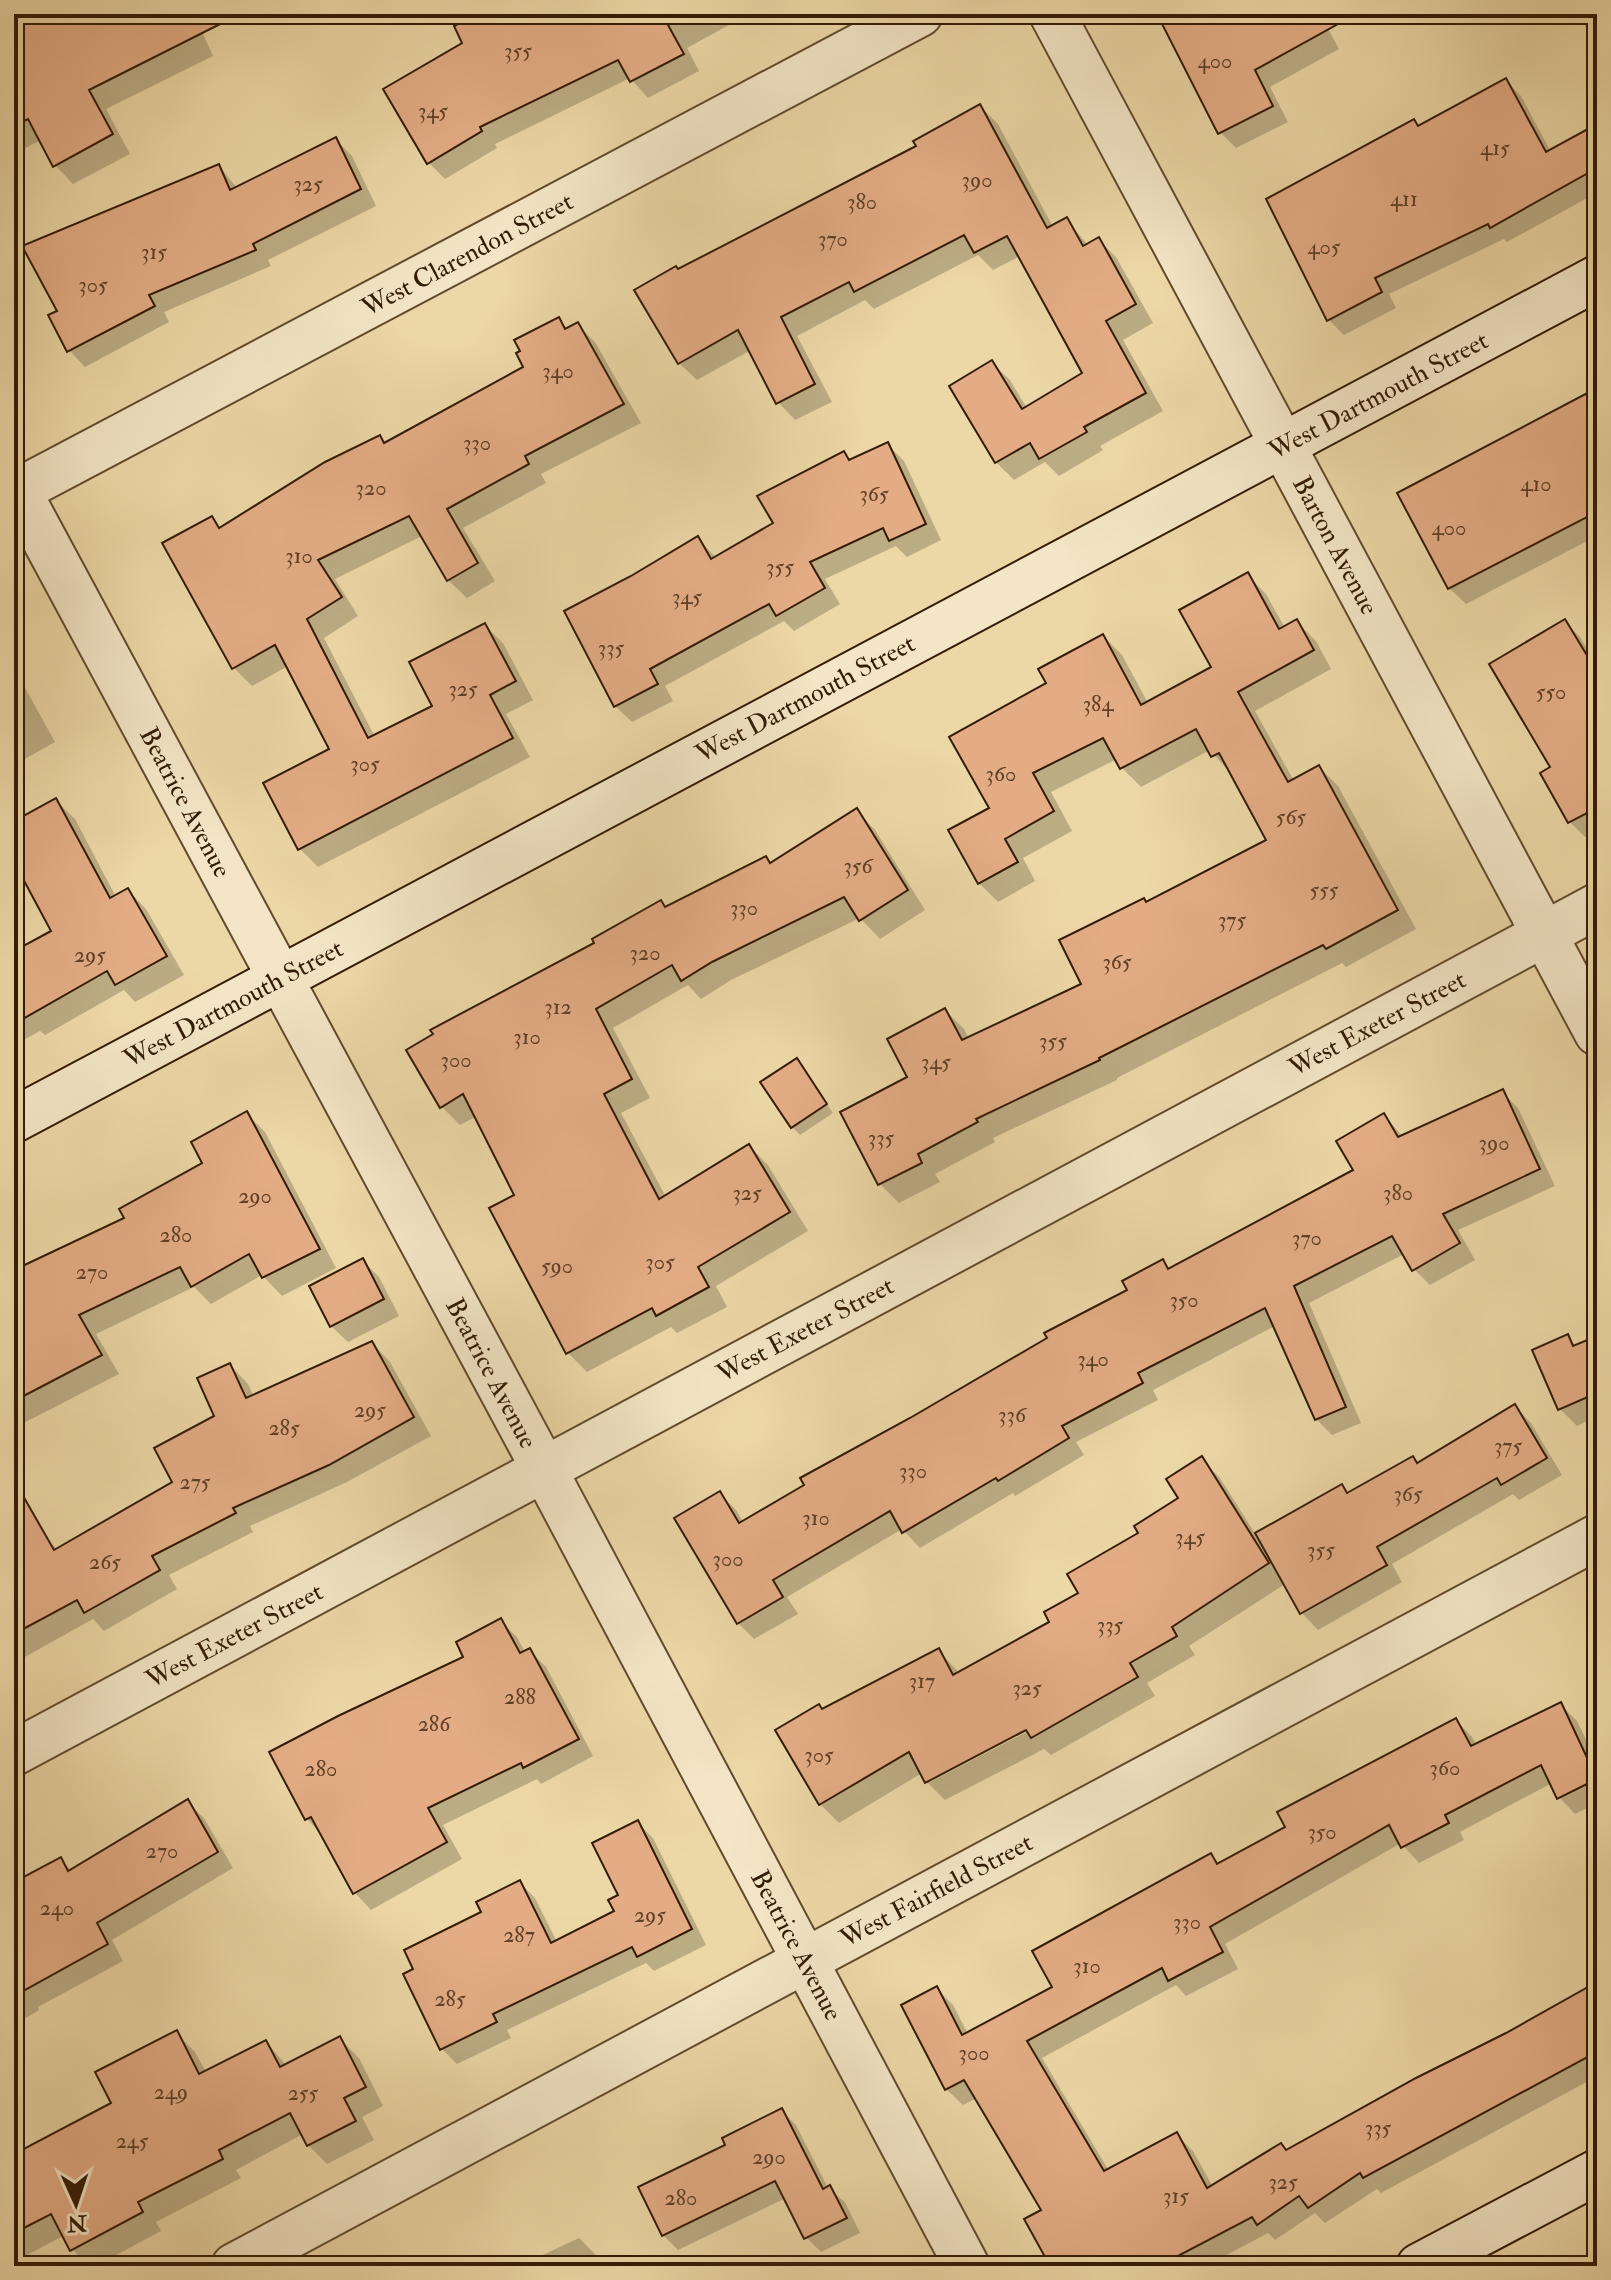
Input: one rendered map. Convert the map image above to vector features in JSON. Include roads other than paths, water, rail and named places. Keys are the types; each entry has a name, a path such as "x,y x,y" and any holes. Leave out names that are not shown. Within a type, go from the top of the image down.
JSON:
{"street":[{"name":"West Clarendon Street","path":"15,489 920,14"},
{"name":"Barton Avenue","path":"1052,14 1597,1033"},
{"name":"West Dartmouth Street","path":"14,1120 1597,278"},
{"name":"Beatrice Avenue","path":"15,489 544,1469 967,2266"},
{"name":"West Exeter Street","path":"14,1753 1597,906"},
{"name":"West Fairfield Street","path":"234,2266 1597,1537"},
{"path":"1419,2266 1597,2172"}]}
